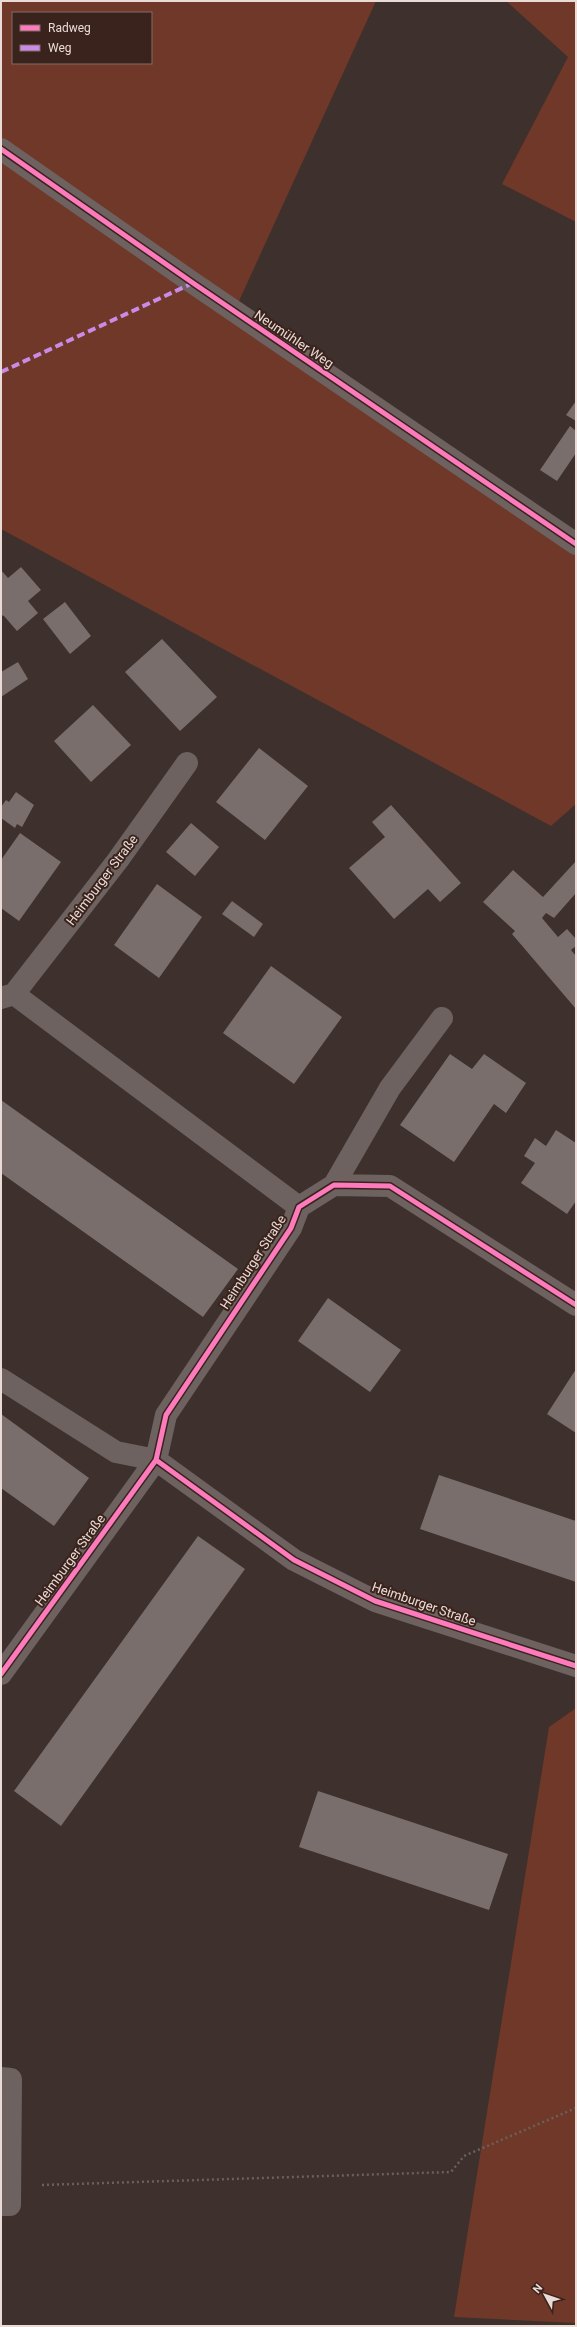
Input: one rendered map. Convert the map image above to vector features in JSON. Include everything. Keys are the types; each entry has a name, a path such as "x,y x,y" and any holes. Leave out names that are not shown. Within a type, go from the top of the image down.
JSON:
{"street":[{"name":"Neumühler Weg","path":"1,149 199,288 576,544"},
{"name":"Heimburger Straße","path":"187,763 118,860 7,996 299,1207"},
{"path":"442,1018 390,1088 334,1185 390,1186 576,1305"},
{"name":"Heimburger Straße","path":"1,1674 156,1460 166,1415 291,1228 299,1207 334,1185"},
{"path":"1,1379 116,1452 156,1460"},
{"name":"Heimburger Straße","path":"156,1460 294,1560 375,1601 576,1666"},
{"path":"1,2078 11,2079 10,2205 1,2205"}],"path":[{"path":"42,2185 451,2172 464,2156 576,2108"}],"shaded area":[{"path":"1,1 376,1 234,312 576,555 576,804 551,826 1,529"},
{"path":"506,1 576,1 576,222 502,184 568,57"},
{"path":"576,1708 576,2323 454,2317 549,1727"}],"building":[{"path":"576,401 576,421 566,415"},
{"path":"570,426 576,431 576,453 557,481 540,470"},
{"path":"21,567 41,590 28,601 38,613 17,631 4,616 1,615 1,570 8,578"},
{"path":"65,602 91,636 70,654 43,619"},
{"path":"162,639 217,697 180,731 125,672"},
{"path":"18,662 28,679 1,697 1,672"},
{"path":"93,705 131,745 91,782 54,741"},
{"path":"259,748 308,786 265,840 216,802"},
{"path":"16,792 34,805 22,827 17,824 15,828 1,818 1,807 6,800 9,802"},
{"path":"391,805 461,883 440,902 428,889 394,919 349,868 385,837 372,822"},
{"path":"191,823 219,847 195,876 166,852"},
{"path":"20,833 61,862 19,921 1,908 1,860"},
{"path":"576,861 576,893 554,918 546,913 542,918 558,937 567,929 576,939 576,946 571,950 576,956 576,1009 512,934 515,931 483,902 513,870 543,897"},
{"path":"157,884 202,917 159,978 114,945"},
{"path":"232,901 263,924 254,937 222,914"},
{"path":"271,966 342,1017 294,1084 223,1033"},
{"path":"450,1054 472,1069 484,1054 526,1083 506,1113 494,1104 454,1162 400,1125"},
{"path":"1,1100 238,1269 203,1317 1,1173"},
{"path":"556,1130 576,1143 576,1201 567,1214 521,1183 535,1163 524,1156 535,1138 546,1146"},
{"path":"328,1298 401,1350 370,1392 298,1341"},
{"path":"576,1369 576,1433 547,1414"},
{"path":"1,1414 89,1478 54,1526 1,1488"},
{"path":"439,1475 576,1521 576,1582 420,1529"},
{"path":"198,1536 245,1569 61,1826 14,1791"},
{"path":"318,1791 508,1854 489,1910 299,1847"}],"marked path":[{"path":"1,372 193,283"}],"cycle path":[{"path":"1,149 193,283 576,544"},
{"path":"1,1674 156,1460 166,1415 291,1228 299,1207 334,1185 390,1186 576,1305"},
{"path":"156,1460 294,1560 375,1601 576,1666"}]}
